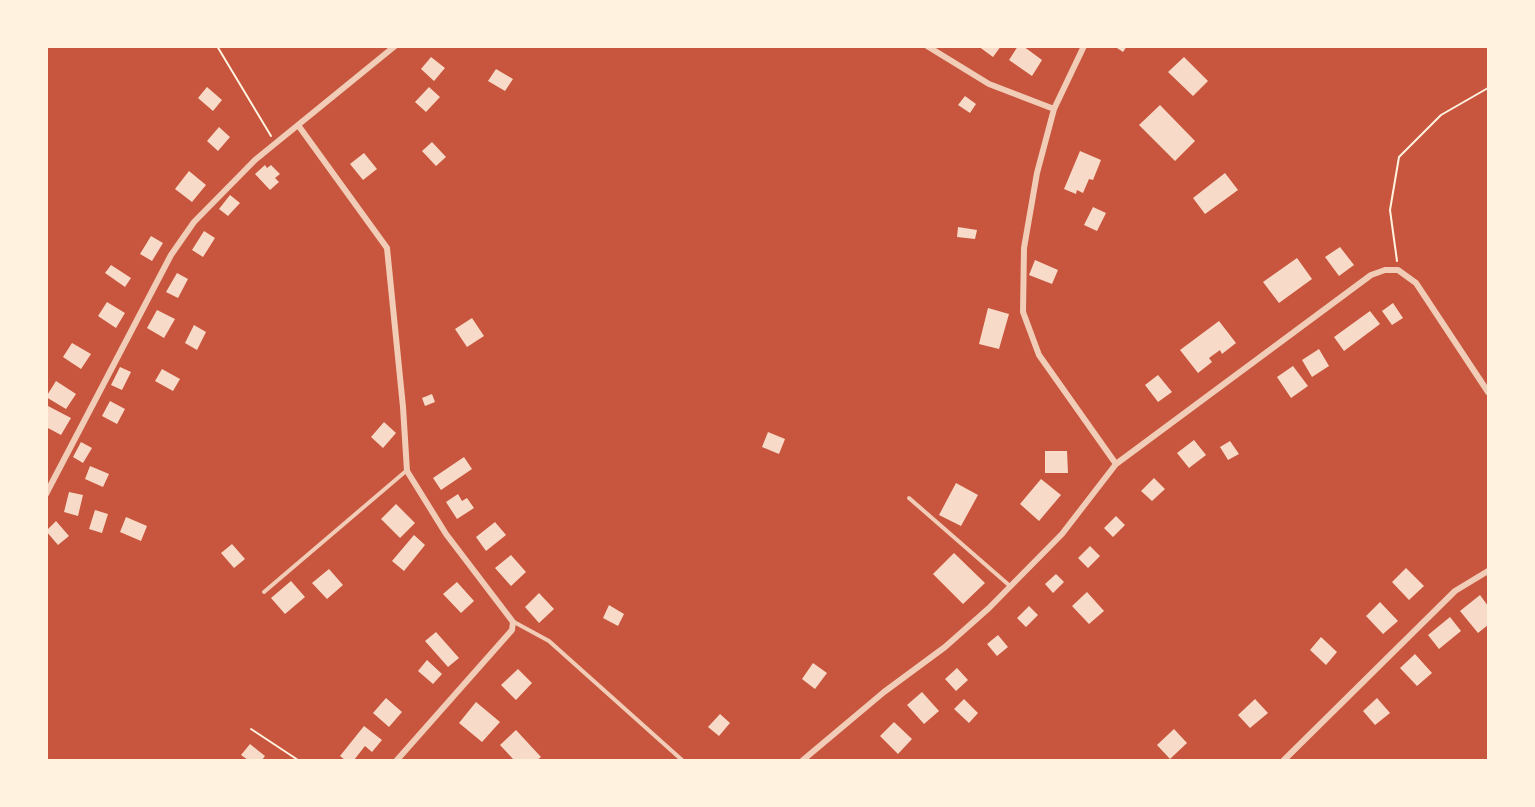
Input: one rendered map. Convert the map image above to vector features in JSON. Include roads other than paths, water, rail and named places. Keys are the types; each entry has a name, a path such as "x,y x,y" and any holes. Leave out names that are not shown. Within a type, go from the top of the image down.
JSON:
{"street":[{"path":"46,494 171,255 194,222 218,195 275,143 395,46"},
{"path":"927,46 989,84 1054,109"},
{"path":"1084,46 1054,109 1037,173 1024,248 1023,312 1030,338 1039,355 1116,464"},
{"path":"298,125 387,248 407,471 446,534 513,622 512,630 397,760"},
{"path":"803,760 884,692 945,647 1010,587 1062,534 1116,464 1371,275 1385,270 1398,270 1416,283 1488,392"},
{"path":"1284,760 1455,591 1488,571"}],"lane":[{"path":"264,592 407,471"},
{"path":"909,498 1010,587"},
{"path":"513,622 549,641 682,760"}]}
